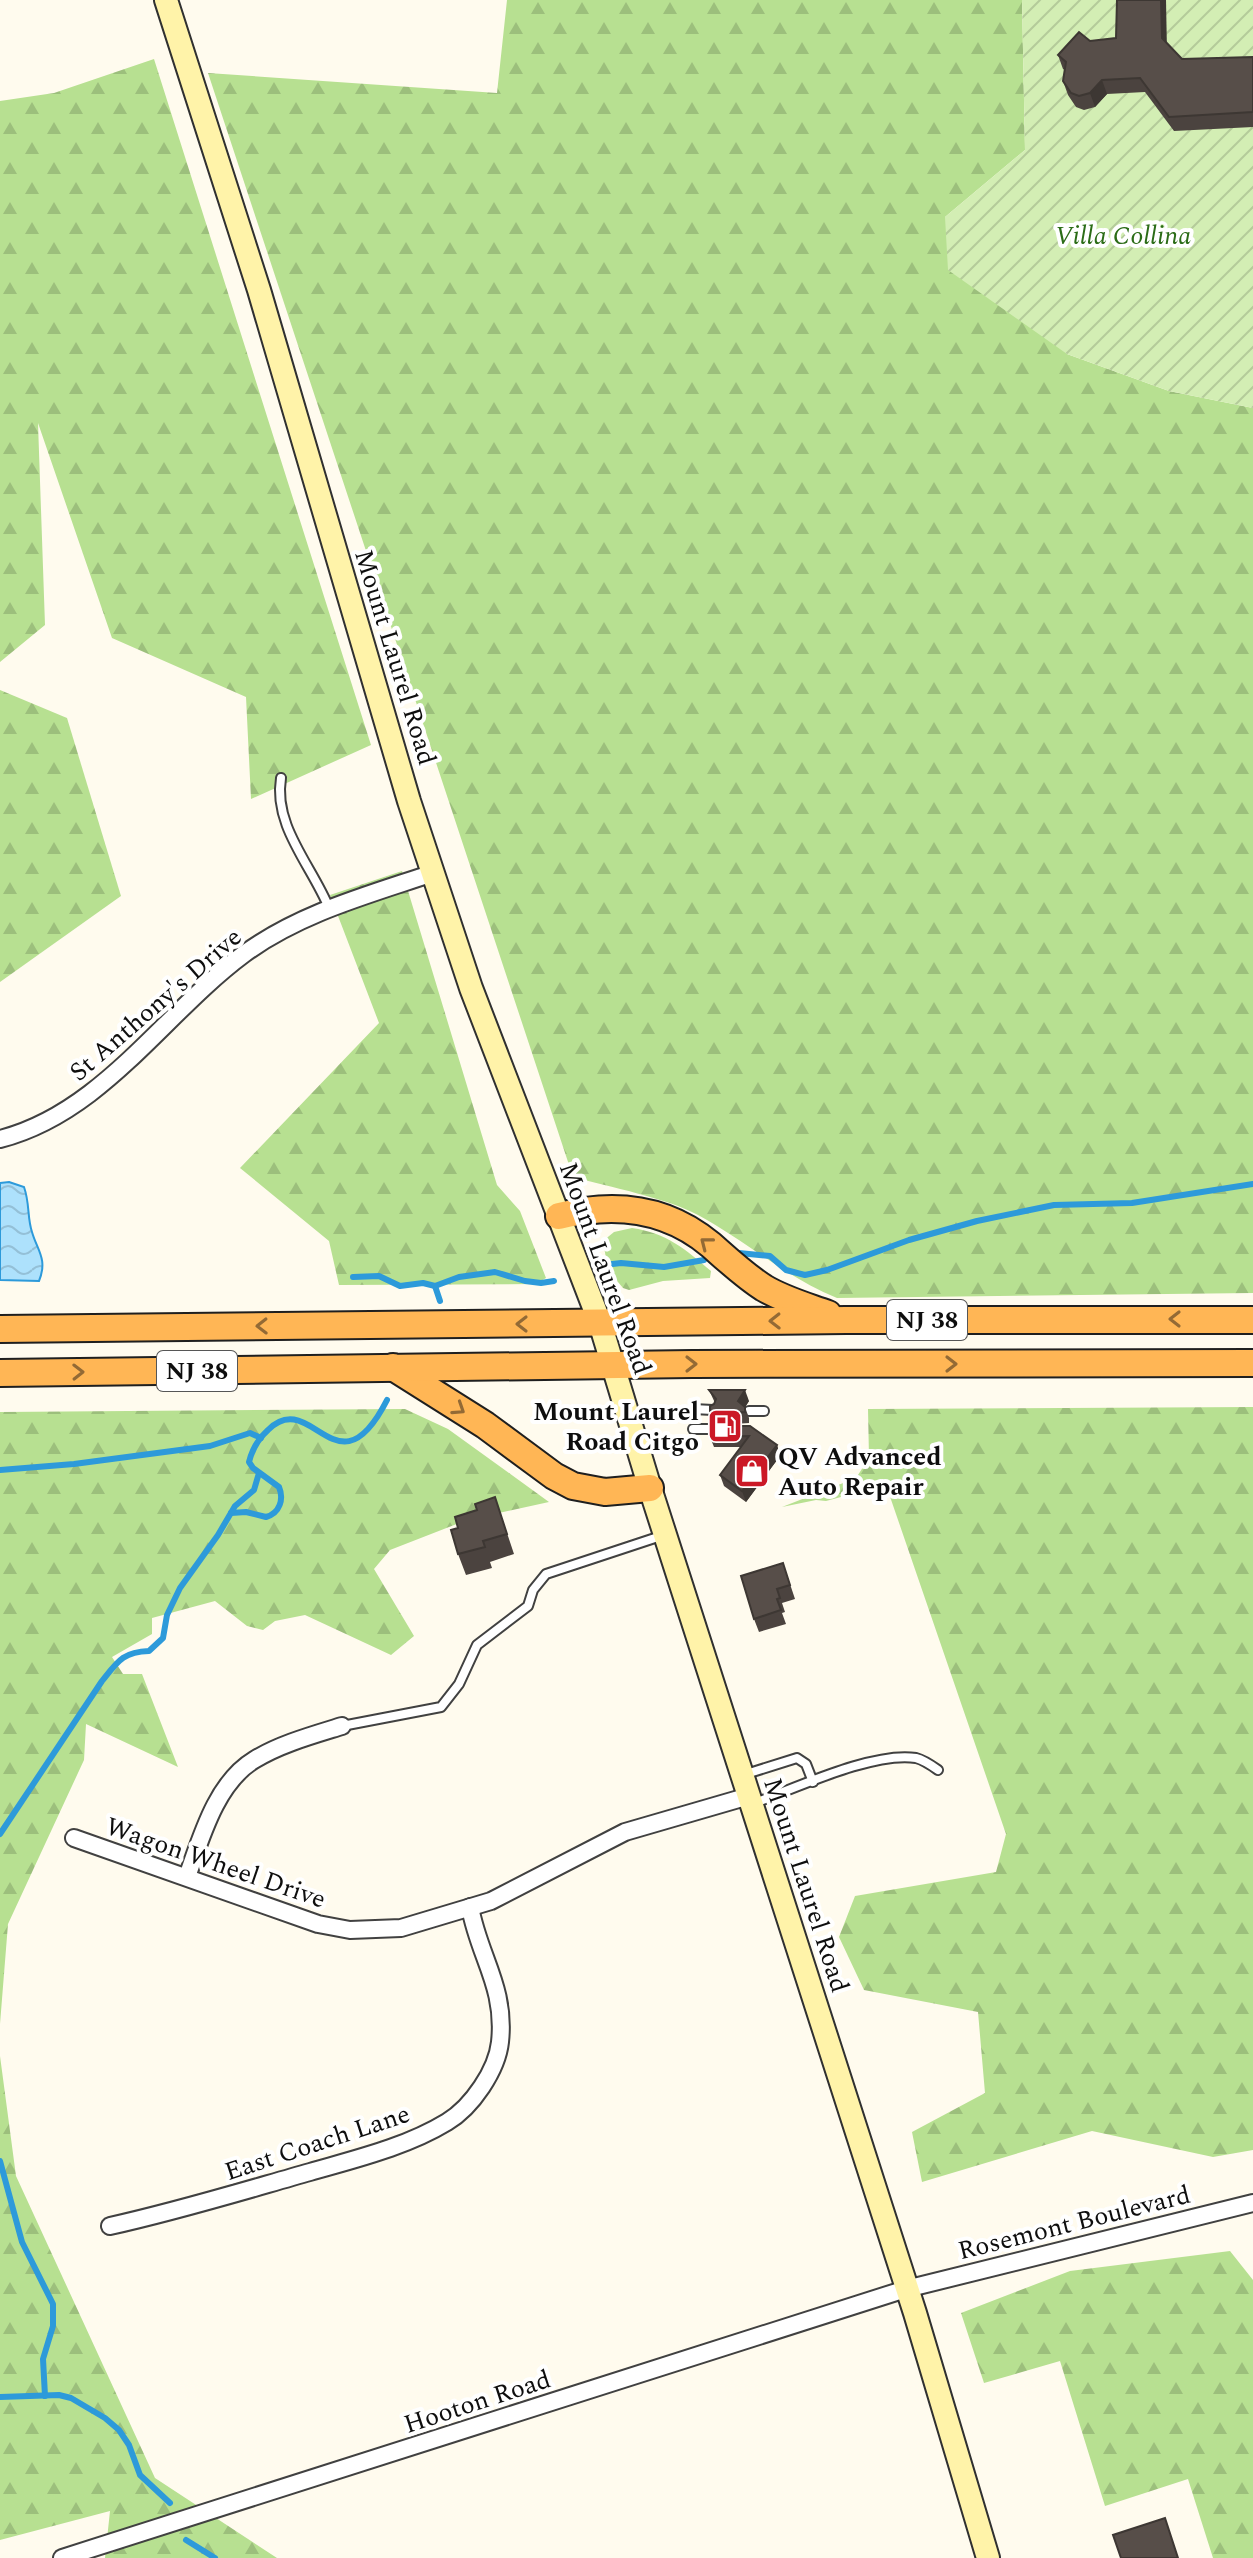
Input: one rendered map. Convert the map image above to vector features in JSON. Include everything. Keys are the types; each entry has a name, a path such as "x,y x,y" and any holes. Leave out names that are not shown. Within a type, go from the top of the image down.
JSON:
{"highway":[{"path":"559,1216 603,1209 635,1209 660,1214 685,1227 765,1289 846,1320"},
{"name":"NJ 38","path":"0,1329 846,1320 1253,1320"},
{"name":"NJ 38","path":"0,1373 613,1365 1253,1363"},
{"path":"393,1367 573,1486 605,1492 650,1488"}],"main road":[{"name":"Mount Laurel Road","path":"166,0 259,290 409,801 471,988 600,1323 940,2392 984,2557"}],"street":[{"name":"St Anthony's Drive","path":"0,1139 52,1120 79,1102 243,955 273,935 329,908 433,873"},
{"path":"187,1877 213,1810 238,1774 254,1760 342,1726"},
{"name":"Wagon Wheel Drive","path":"74,1838 281,1912 339,1929 401,1928 470,1907 523,1886 625,1832 748,1792"},
{"name":"East Coach Lane","path":"110,2226 201,2205 329,2167 393,2146 453,2117 487,2078 500,2044 500,2000 470,1907"},
{"name":"Rosemont Boulevard","path":"906,2289 1253,2203"},
{"name":"Hooton Road","path":"62,2558 906,2289"}],"lane":[{"path":"281,778 279,790 286,824 329,908"},
{"path":"693,1409 713,1410"},
{"path":"749,1411 764,1411"},
{"path":"693,1429 714,1429"},
{"path":"342,1726 441,1707 459,1684 477,1645 528,1606 533,1590 546,1574 665,1535"},
{"path":"748,1792 797,1758 806,1764 813,1782"},
{"path":"748,1792 813,1782 871,1761 915,1758 930,1763 938,1770"}],"green space":[{"path":"507,0 1022,0 1025,150 945,217 1067,354 1169,391 1253,408 1253,1293 837,1298 801,1280 716,1225 685,1209 573,1177 208,73 497,93"},
{"name":"Villa Collina","path":"1022,0 1253,0 1253,408 1169,391 1067,354 948,270 945,217 1025,150"},
{"path":"154,59 371,745 251,799 246,697 112,638 38,423 45,625 0,662 0,101 54,93"},
{"path":"0,690 67,718 121,896 0,982"},
{"path":"402,871 497,1185 520,1211 546,1278 535,1284 339,1285 329,1241 240,1168 379,1023 330,895"},
{"path":"632,1228 675,1243 711,1271 710,1278 663,1281 629,1290 623,1288 608,1270 603,1241 614,1232"},
{"path":"1253,1407 1253,2150 1213,2157 1092,2131 922,2182 912,2132 985,2093 978,2012 864,1990 839,1937 855,1896 996,1872 1006,1834 886,1485 826,1501 782,1507 856,1478 869,1458 868,1409"},
{"path":"405,1409 448,1429 549,1502 467,1520 390,1550 374,1569 414,1636 391,1655 305,1615 275,1621 263,1630 247,1626 215,1601 152,1618 152,1634 112,1657 123,1674 142,1674 178,1767 86,1724 84,1760 8,1924 0,2024 0,1412"},
{"path":"0,2056 16,2176 155,2478 277,2558 105,2558 110,2511 0,2540"},
{"path":"1230,2251 1253,2280 1253,2558 1213,2558 1188,2479 1105,2506 1060,2361 984,2383 961,2313 1070,2271"}],"water":[{"path":"9,1182 24,1187 30,1226 42,1261 39,1281 0,1280 0,1183"}],"building":[{"path":"1117,0 1161,0 1162,38 1182,59 1253,57 1253,112 1169,117 1140,78 1102,80 1090,93 1079,96 1071,93 1063,81 1066,62 1058,55 1079,32 1090,41 1116,38"},
{"path":"709,1390 745,1390 738,1401 745,1407 745,1412 730,1413 727,1422 732,1426 750,1426 777,1445 742,1491 720,1475 749,1436 710,1437 710,1425 717,1418 710,1411 716,1399"},
{"path":"495,1497 507,1534 483,1541 485,1547 458,1554 451,1530 458,1528 455,1517 477,1510 475,1504"},
{"path":"783,1563 790,1585 777,1589 781,1610 754,1619 741,1576"},
{"path":"1165,2518 1178,2558 1121,2558 1113,2535"}],"waterway":[{"path":"739,1253 770,1256 786,1270 805,1275 909,1240 977,1221 1054,1205 1132,1203 1253,1184"},
{"path":"604,1265 621,1263 664,1267 704,1260"},
{"path":"353,1277 379,1276 400,1286 423,1283 435,1286 459,1277 495,1272 525,1281 554,1281"},
{"path":"435,1286 440,1301"},
{"path":"231,1513 246,1512 266,1517 280,1505 279,1487 249,1462 256,1444 268,1430 284,1420 298,1421 339,1441 354,1440 369,1428 387,1400"},
{"path":"0,1470 74,1464 210,1446 250,1433 261,1438"},
{"path":"0,1834 112,1668 127,1656 149,1651 163,1638 167,1615 180,1588 235,1506 254,1490 259,1473"},
{"path":"0,2161 22,2242 53,2304 53,2326 43,2359 45,2396"},
{"path":"0,2397 59,2395 71,2398 105,2418 119,2430 129,2445 140,2475 170,2503"},
{"path":"186,2540 215,2558"}],"place":[{"name":"Mount Laurel Road Citgo","path":"725,1426"},
{"name":"QV Advanced Auto Repair","path":"752,1471"}]}
